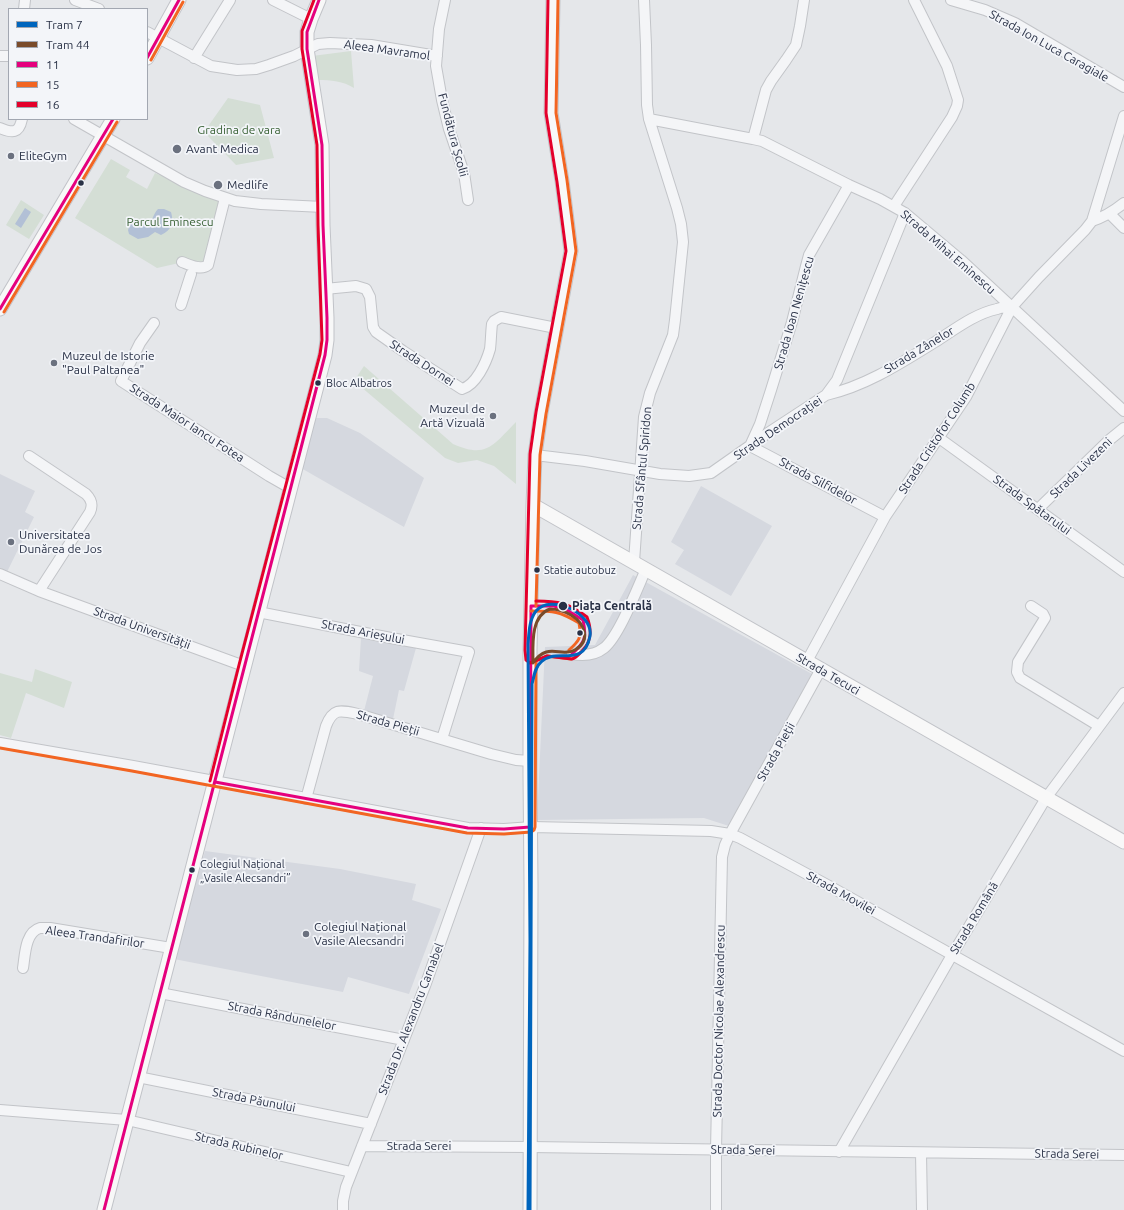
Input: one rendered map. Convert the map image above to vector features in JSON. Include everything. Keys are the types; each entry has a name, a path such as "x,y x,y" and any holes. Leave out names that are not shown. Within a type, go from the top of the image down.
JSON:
{"main road":[{"path":"148,54 153,35 179,0"},
{"path":"104,1210 325,355 327,318 322,145 307,49 307,32 319,0"},
{"path":"530,1210 532,885 530,761 535,455 556,328 571,251 551,113 553,0"},
{"path":"0,309 112,120"},
{"name":"Strada Tecuci","path":"533,505 1124,842"}],"street":[{"path":"75,0 96,8"},
{"path":"194,58 230,0"},
{"path":"273,0 311,20"},
{"name":"Fundătura Școlii","path":"444,0 439,29 436,66 449,128 464,173 468,200"},
{"name":"Strada Sfântul Spiridon","path":"634,562 646,405 658,370 673,335 683,242 677,208 649,119 647,105 644,0"},
{"path":"753,139 766,90 796,45 804,0"},
{"path":"894,206 955,112 958,100 947,66 914,0"},
{"name":"Strada Ion Luca Caragiale","path":"951,0 985,10 1015,24 1124,87"},
{"name":"Aleea Mavramol","path":"153,35 211,66 237,70 256,68 277,62 294,56 318,44 330,43 371,45 437,56"},
{"name":"Strada Cristofor Columb","path":"807,661 885,517 966,397 1012,307 1085,230 1092,220 1124,116"},
{"name":"Strada Mihai Eminescu","path":"649,119 753,139 770,144 849,185 894,206 905,213 961,260 1124,411"},
{"path":"0,128 14,132 20,127 22,120"},
{"path":"76,120 188,185 225,198 261,204 323,207"},
{"name":"Strada Ioan Nenițescu","path":"750,446 760,424 792,322 809,255 849,185"},
{"path":"182,262 200,268 205,268 208,266 225,198"},
{"path":"1092,220 1110,214 1124,203"},
{"name":"Strada Democrației","path":"535,455 585,461 640,471 689,476 711,473 826,395 837,380 905,213"},
{"path":"1110,214 1124,228"},
{"path":"181,305 191,274"},
{"name":"Strada Dornei","path":"325,289 356,286 366,289 370,297 373,327 376,332 462,389 467,387 475,379 482,369 490,349 492,324 494,321 501,317 556,328"},
{"name":"Strada Zânelor","path":"826,395 843,391 872,378 902,362 985,312 998,308 1012,307"},
{"name":"Strada Maior Iancu Fotea","path":"154,323 140,343 121,381 290,488"},
{"name":"Strada Livezeni","path":"1038,509 1108,441 1124,428"},
{"name":"Strada Spătarului","path":"939,438 1124,572"},
{"name":"Strada Silfidelor","path":"750,446 885,517"},
{"path":"29,456 86,494 92,505 90,512 39,591"},
{"path":"572,654 579,656 588,655 604,648 617,630 646,570"},
{"name":"Strada Universității","path":"0,574 39,591 244,666"},
{"path":"1031,606 1045,618 1018,662 1017,672 1020,678 1099,726"},
{"name":"Strada Arieșului","path":"258,612 469,652 442,739"},
{"name":"Strada Pieții","path":"730,834 821,669"},
{"name":"Strada Română","path":"839,1152 952,955 1046,798 1124,693"},
{"name":"Strada Pieții","path":"306,799 330,716 333,713 343,711 358,714 491,754 516,760 530,761"},
{"name":"Strada Movilei","path":"0,743 468,828 711,831 730,834 831,887 1124,1052"},
{"name":"Strada Dr. Alexandru Carnabel","path":"343,1210 343,1201 351,1172 425,986 480,828"},
{"name":"Strada Doctor Nicolae Alexandrescu","path":"716,1210 722,857 730,834"},
{"name":"Aleea Trandafirilor","path":"23,968 29,938 34,931 40,928 50,928 171,948"},
{"name":"Strada Rândunelelor","path":"160,992 404,1040"},
{"name":"Strada Păunului","path":"138,1077 371,1124"},
{"name":"Strada Rubinelor","path":"0,1110 127,1120 351,1172"},
{"name":"Strada Serei","path":"362,1146 1124,1155"},
{"path":"921,1153 922,1210"}],"shaded area":[{"path":"315,418 327,418 360,433 424,478 404,527 301,468"},
{"name":"Universitatea Dunărea de Jos","path":"0,474 35,491 25,512 34,517 7,572 0,568"},
{"path":"701,486 772,526 731,596 675,564 684,550 671,542"},
{"name":"Piața Centrală","path":"633,575 812,674 729,826 704,818 537,820 545,647 595,645"},
{"path":"361,638 416,648 404,691 399,690 393,719 364,711 373,676 359,671"},
{"name":"Colegiul Național Vasile Alecsandri","path":"205,851 340,869 416,884 412,900 441,909 409,994 348,977 343,992 174,959"}],"green space":[{"path":"351,51 354,88 337,81 318,80 312,56"},
{"name":"Gradina de vara","path":"228,98 260,105 274,158 236,165 204,132"},
{"name":"Parcul Eminescu","path":"111,159 130,170 126,177 147,189 155,173 222,199 207,265 179,263 157,268 75,218"},
{"path":"21,200 44,215 29,239 6,225"},
{"path":"364,366 453,444 474,450 482,450 495,443 516,422 516,484 494,466 477,460 458,463 445,458 354,381"},
{"path":"35,669 72,682 64,708 26,693 11,738 0,735 0,673 32,682"}],"water":[{"path":"25,208 31,212 21,228 15,224"},
{"path":"158,209 164,209 171,212 172,222 168,231 161,235 155,232 148,237 138,239 129,234 128,230 131,222 138,222 147,226"}],"tram line":[{"name":"7","path":"528,1210 530,941 528,644 532,618 536,611 543,606 551,604 570,608 579,614 585,620 589,628 590,636 587,646 582,652 576,655 554,656 541,662 536,669 532,684 530,1210"},
{"name":"44","path":"550,609 563,611 576,618 580,622 585,637 580,646 575,650 570,652 549,651 539,656 533,663 533,640 536,625 539,618 550,609"}],"transit line":[{"name":"11","path":"148,56 179,0"},
{"name":"16","path":"210,781 320,354 322,340 317,145 302,49 302,31 314,0"},
{"name":"11","path":"104,1210 325,355 327,318 323,225 322,145 307,49 307,32 319,0"},
{"name":"16","path":"536,601 557,602 569,606 587,617 590,626 588,643 575,658 572,659 547,656 530,663 526,660 525,650 530,454 536,412 566,251 546,113 548,0"},
{"name":"15","path":"536,606 540,455 546,414 576,251 567,180 556,113 558,0"},
{"name":"15","path":"151,60 183,2"},
{"name":"11","path":"0,309 112,120"},
{"name":"15","path":"4,312 117,122"},
{"name":"11","path":"531,606 554,606 567,610 583,620 585,636 580,646 572,654"},
{"name":"11","path":"530,827 531,606"},
{"name":"15","path":"531,611 556,612 579,623 579,639 569,650"},
{"name":"15","path":"0,748 467,833 504,834 531,832 535,827 536,661 547,656 571,659"},
{"name":"11","path":"215,782 468,828 504,829 530,827"}],"place":[{"name":"Avant Medica","path":"177,149"},
{"name":"EliteGym","path":"11,156"},
{"name":"Medlife","path":"218,185"},
{"name":"Muzeul de Istorie \"Paul Paltanea\"","path":"54,363"},
{"name":"Bloc Albatros","path":"318,383"},
{"name":"Muzeul de Artă Vizuală","path":"493,416"},
{"name":"Universitatea Dunărea de Jos","path":"11,542"},
{"name":"Statie autobuz","path":"537,570"},
{"name":"Piața Centrală","path":"563,606"},
{"name":"Colegiul Național „Vasile Alecsandri”","path":"192,870"},
{"name":"Colegiul Național Vasile Alecsandri","path":"306,934"}]}
